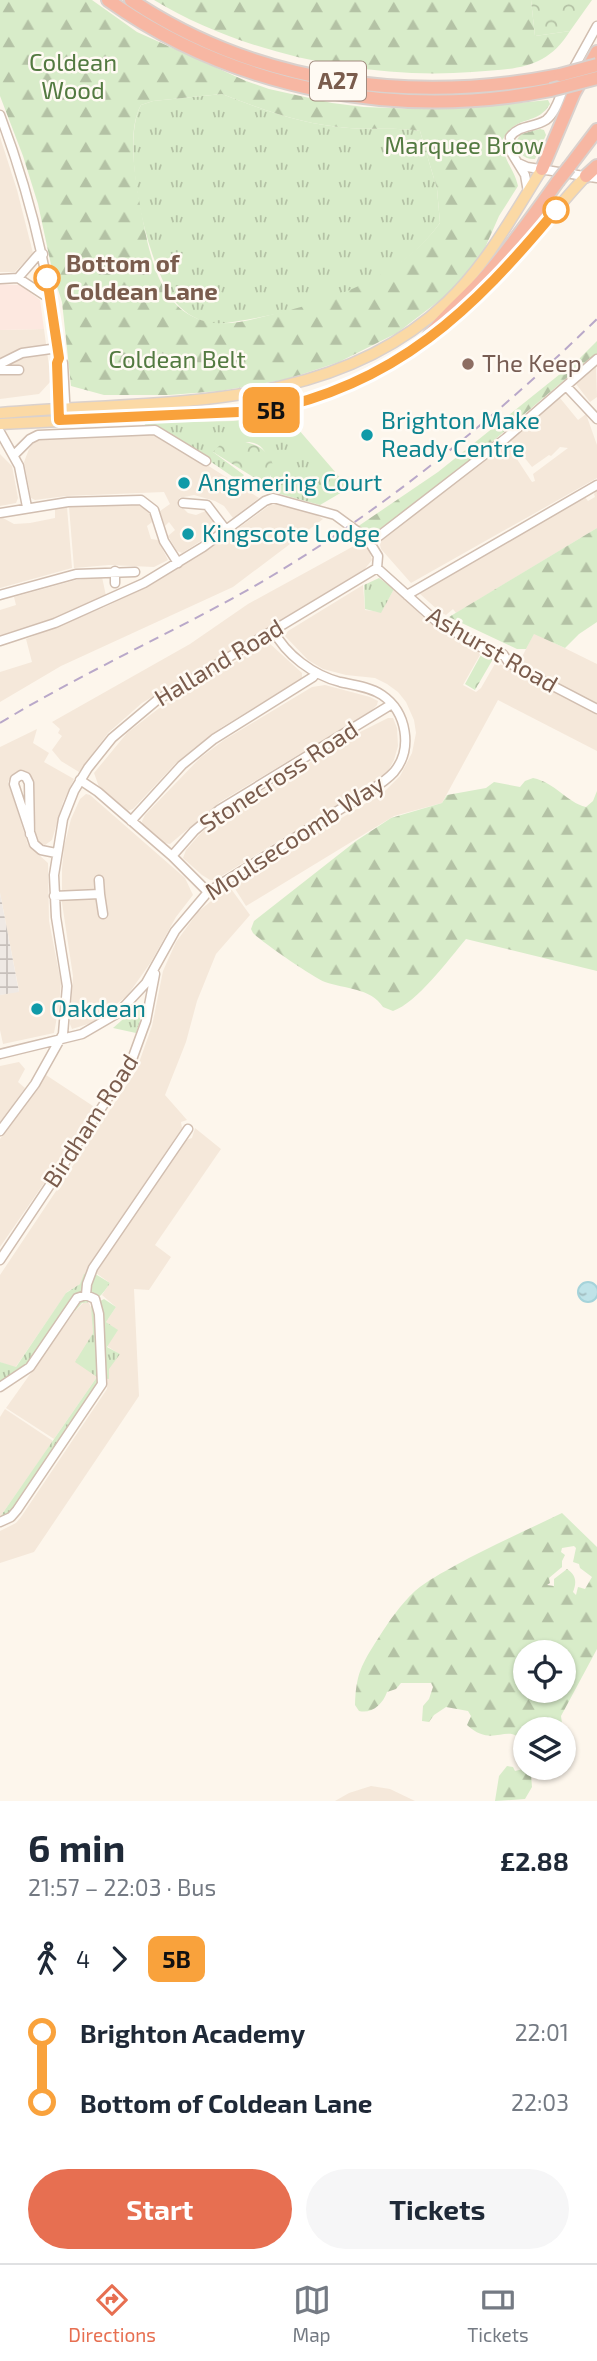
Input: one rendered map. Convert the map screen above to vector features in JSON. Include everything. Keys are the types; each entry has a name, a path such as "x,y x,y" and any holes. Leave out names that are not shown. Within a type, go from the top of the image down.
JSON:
{"highway":[{"name":"A27","path":"108,0 167,36 228,64 287,83 330,93 428,103 503,98 551,90 597,78"},
{"name":"A27","path":"131,0 175,26 232,52 292,71 339,81 404,89 450,89 501,85 560,75 597,65"},
{"path":"542,169 574,93 597,52"},
{"path":"426,339 491,269 597,130"},
{"path":"592,177 597,166"}],"main road":[{"path":"0,412 180,401 250,393 317,377 363,358 403,337 447,301 489,252 528,195 542,169"},
{"path":"0,424 264,411 295,405 360,381 388,366 443,328 487,288 592,177"}],"street":[{"path":"528,195 525,175 511,152 510,138 520,128 540,122 551,115 597,26"},
{"path":"0,115 23,180 43,254 58,348 63,420"},
{"path":"517,162 592,177"},
{"path":"18,278 38,255 43,254"},
{"path":"0,279 18,278 50,296"},
{"path":"0,364 22,353 58,348"},
{"path":"370,543 506,438 597,359"},
{"path":"0,370 19,370"},
{"path":"566,386 597,419"},
{"path":"7,448 8,435 20,423"},
{"path":"7,448 38,435 153,430 194,448 206,461"},
{"path":"0,432 19,466 27,507"},
{"path":"407,595 589,494 597,485"},
{"path":"0,641 55,623 144,583 178,563 265,501 279,498 331,513 361,534 378,556 377,568"},
{"path":"0,513 27,507 85,501 144,501 154,510 164,541 178,563"},
{"path":"183,503 207,505 226,530"},
{"name":"Ashurst Road","path":"377,568 428,615 455,634 496,656 503,654 509,663 597,709"},
{"name":"Halland Road","path":"0,1131 35,1084 63,1034 67,986 54,895 56,853 63,819 80,780 112,738 142,711 377,568"},
{"path":"115,571 115,583"},
{"path":"0,595 76,574 135,572"},
{"path":"273,630 292,653 316,673 374,691 391,704"},
{"path":"131,821 182,765 214,739 302,685 316,673"},
{"name":"Stonecross Road","path":"172,856 194,831 219,810 391,704"},
{"name":"Moulsecoomb Way","path":"0,1054 91,1030 118,1013 155,971 179,925 208,892 389,777 401,761 405,740 403,722 391,704"},
{"path":"30,834 28,780 24,776 18,776 13,784 32,841 38,848 56,853"},
{"path":"80,780 98,792 172,856 208,892"},
{"path":"99,880 103,914"},
{"path":"54,895 100,894"},
{"name":"Birdham Road","path":"0,1260 130,1065 146,1021 155,971"},
{"path":"86,1295 93,1268 188,1129"},
{"path":"0,1387 30,1367 79,1297 86,1295 93,1298 98,1306 102,1384 13,1516 0,1522"}],"shaded area":[{"path":"0,137 33,253 15,272 0,272"},
{"path":"0,284 20,285 40,300 44,329 0,330"},
{"path":"44,329 51,381 39,394 0,399 0,330"},
{"path":"596,364 597,397 590,402 576,384"},
{"path":"560,398 578,420 586,414 597,445 597,478 411,583 381,549 382,538 507,444 532,482 535,481 533,474 568,448 560,447 532,467 511,441"},
{"path":"158,434 259,498 233,518 224,506 215,501 194,495 179,498 180,505 188,513 196,515 208,510 221,528 182,553 177,551 168,536 175,530 169,522 165,526 160,511 170,504 164,492 35,500 31,498 24,462 35,441"},
{"path":"0,454 12,466 18,498 16,503 0,506"},
{"path":"597,490 597,528 456,613 453,609 446,615 440,612 419,593 585,497 588,501 595,497"},
{"path":"280,503 306,508 323,519 233,587 61,666 0,702 0,672 32,662 26,639 149,586 215,545 270,505"},
{"path":"137,505 146,508 150,514 152,522 147,526 151,539 158,540 168,560 154,567 109,565 74,568 69,507"},
{"path":"67,507 72,568 0,588 0,519 14,524 30,523 55,518 55,509"},
{"path":"363,541 372,560 364,570 142,703 108,733 79,772 61,761 52,750 62,736 58,733 60,729 52,722 190,644 248,604"},
{"path":"102,577 106,596 42,623 0,636 0,610 16,605 14,597 76,580"},
{"path":"363,585 365,610 381,612 394,589 428,622 481,653 463,685 476,692 496,662 597,714 597,751 498,700 442,803 394,816 246,906 232,884 383,793 400,776 412,753 416,733 414,720 398,692 375,678 323,669 308,660 285,636 288,631"},
{"path":"534,633 597,664 597,704 519,663"},
{"path":"268,642 302,673 302,679 222,727 194,748 175,764 133,809 127,811 99,787 94,773 127,733 158,709"},
{"path":"325,685 370,697 378,701 377,705 220,802 170,844 164,843 143,825 145,815 200,758 224,740 312,687"},
{"path":"388,718 393,718 397,728 398,746 388,771 374,782 215,880 202,875 183,858 186,850 201,833 224,814"},
{"path":"37,729 33,743 49,753 44,762 74,779 63,802 52,840 45,845 39,844 36,838 32,778 25,772 18,771 8,782 28,845 48,863 49,921 61,983 59,1006 54,1033 3,1044 0,1030 0,995 19,991 0,893 0,747"},
{"path":"86,794 185,878 193,895 176,917 151,962 127,996 91,1023 72,1029 73,976 62,903 62,869 71,819 80,799"},
{"path":"229,886 250,915 216,954 165,1095 187,1120 181,1122 182,1128 96,1255 80,1284 67,1292 15,1368 0,1362 0,1275 136,1071 152,1026 163,971 176,942 198,912"},
{"path":"0,893 19,992 0,995"},
{"path":"19,1062 25,1069 18,1082 25,1088 0,1122 0,1066"},
{"path":"46,1075 96,1108 0,1247 0,1139"},
{"path":"195,1128 221,1149 155,1245 171,1257 149,1290 134,1289 139,1396 34,1552 0,1563 0,1531 16,1523 21,1517 107,1389 108,1369 119,1354 107,1346 117,1330 106,1322 116,1307 102,1295 110,1283 96,1273 178,1151 186,1140 192,1138"},
{"path":"84,1302 89,1303 92,1310 93,1333 89,1341 97,1377 54,1439 6,1408"},
{"path":"5,1409 53,1441 0,1517 0,1417"},
{"path":"371,1786 390,1789 415,1801 335,1801"}],"green space":[{"path":"0,0 92,0 137,32 269,89 364,107 418,109 548,100 550,104 539,116 515,126 503,139 504,152 518,186 499,216 481,257 448,294 397,333 339,362 288,379 220,391 169,395 104,395 71,386 62,302 38,204 0,96","holes":["222,94 284,116 316,124 420,131 437,189 440,223 406,258 386,272 341,294 239,322 208,322 188,314 176,305 167,293 149,249 134,168 134,127 141,105 153,101"]},
{"path":"154,0 531,0 535,36 570,31 561,44 540,60 515,68 472,72 391,72 349,67 266,49 189,19"},
{"path":"531,0 592,0 570,31 535,36"},
{"path":"222,94 268,111 316,124 420,131 437,189 440,223 420,246 396,266 341,295 280,313 219,324 193,317 180,307 168,291 148,240 135,178 135,124 141,105 153,101"},
{"path":"544,130 546,135 535,159 524,157 516,141 521,134"},
{"path":"597,341 597,365 590,358 452,476 370,536 357,527 438,472 580,358"},
{"path":"286,415 349,488 320,505 280,494 266,485 271,477 268,459 256,444 241,442 213,452 244,475 239,481 157,425 144,426 146,423 233,421"},
{"path":"240,441 257,446 270,457 274,469 266,485 213,452 221,444"},
{"path":"597,528 597,622 565,648 534,634 526,649 517,649 449,617"},
{"path":"379,578 394,589 381,613 365,609 364,585"},
{"path":"482,653 493,659 475,690 465,684"},
{"path":"533,778 586,807 593,801 597,791 597,971 466,939 422,990 393,1011 383,1007 372,996 319,979 253,933 251,929 254,921 356,841 391,818 442,803 447,795 486,788 494,782 520,787"},
{"path":"138,1006 143,1011 136,1033 113,1028"},
{"path":"92,1272 110,1283 105,1291 95,1300 82,1303 75,1311 67,1305 26,1366 0,1383 0,1362 16,1367 66,1293 80,1284 84,1274"},
{"path":"104,1299 116,1307 106,1322 118,1330 107,1347 120,1354 109,1369 109,1379 100,1378 100,1383 9,1517 0,1521 0,1517 97,1377 75,1362 93,1333 91,1306"},
{"path":"562,1513 597,1547 597,1649 576,1688 576,1640 513,1640 513,1703 568,1703 561,1717 513,1717 513,1734 489,1736 467,1725 471,1716 468,1711 446,1707 429,1722 422,1721 423,1706 433,1687 431,1683 401,1683 396,1689 387,1692 376,1707 364,1712 359,1711 355,1705 358,1677 373,1647 400,1607 425,1583","holes":["562,1548 576,1548 573,1562 579,1564 580,1568 592,1577 585,1589 578,1587 576,1595 573,1592 575,1579 567,1569 554,1579 554,1586 547,1585 550,1583 549,1578 562,1567 565,1555 561,1552"]},
{"path":"507,1766 513,1767 513,1780 531,1780 532,1787 525,1799 495,1801 499,1776"}],"water":[{"path":"588,1282 595,1285 598,1292 595,1299 588,1302 581,1299 578,1292 581,1285"}],"railway":[{"path":"0,723 62,687 253,587 345,529 476,429 597,319"}],"bus line":[{"name":"5B","path":"47,278 59,358 59,420 264,411 295,405 360,381 415,349 487,288 556,210"}],"place":[{"name":"Bottom of Coldean Lane","path":"47,278"},
{"name":"The Keep","path":"468,364"},
{"name":"Brighton Make Ready Centre","path":"367,435"},
{"name":"Angmering Court","path":"184,483"},
{"name":"Kingscote Lodge","path":"188,534"},
{"name":"Oakdean","path":"37,1009"}],"park label":[{"name":"Coldean Wood","path":"73,77"},
{"name":"Marquee Brow","path":"464,146"},
{"name":"Coldean Belt","path":"177,360"}]}
